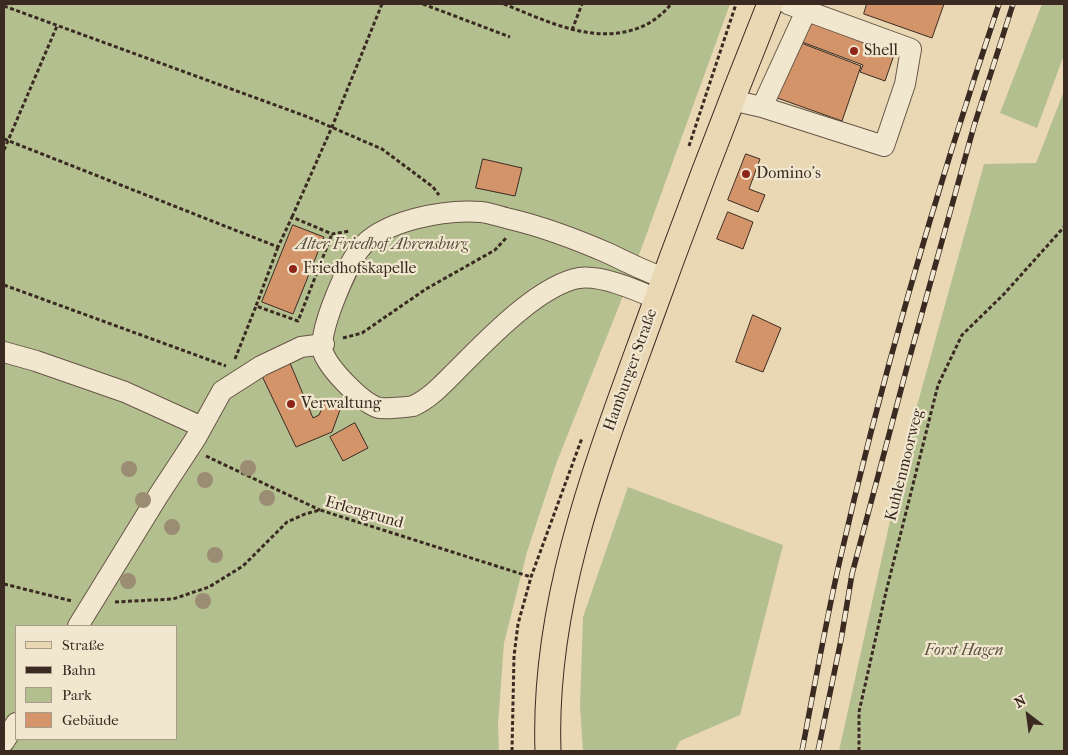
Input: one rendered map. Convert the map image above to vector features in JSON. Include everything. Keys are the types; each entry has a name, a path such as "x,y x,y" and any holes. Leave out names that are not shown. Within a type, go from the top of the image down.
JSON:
{"main road":[{"name":"Hamburger Straße","path":"548,751 552,653 567,575 586,499 660,288 731,100 770,4"}],"lane":[{"path":"731,100 762,106 884,146 905,84 911,49 797,7 762,106"},
{"path":"482,212 557,233 660,288 580,278 557,285 520,312 477,350 437,390 412,406 380,408 356,394 340,377 323,352 324,332 332,307 344,278 360,249 379,234 407,220 438,214 482,212"},
{"path":"79,625 189,448 222,391 260,366 301,347 324,342"},
{"path":"4,352 125,392 202,426"},
{"path":"4,742 15,725"}],"path":[{"path":"4,285 231,368 278,247 332,127 382,4"},
{"path":"424,4 510,37"},
{"path":"504,4 572,30 594,34 610,34 631,30 652,22 671,4"},
{"path":"572,30 582,4"},
{"path":"4,6 332,127 382,149 433,187 453,213"},
{"path":"4,150 6,140 57,26"},
{"path":"6,140 278,247"},
{"path":"256,306 298,321 332,234 292,217"},
{"path":"324,342 362,333 426,289 495,250 521,222"},
{"name":"Kuhlenmoorweg","path":"859,751 859,712 886,592 938,385 962,335 1004,294 1064,227"},
{"path":"189,448 320,510"},
{"name":"Erlengrund","path":"4,584 64,600 91,604 173,600 209,587 243,566 287,522 320,510 531,577 518,624 514,656 512,751"}],"green space":[{"name":"Alter Friedhof Ahrensburg","path":"4,4 730,4 635,266 556,464 527,552 504,643 498,725 499,751 4,751"},
{"path":"1042,4 1064,4 1064,55 1037,128 1000,113"},
{"name":"Forst Hagen","path":"1064,91 1064,751 839,751 910,431 984,164 1036,163"},
{"path":"628,487 783,545 740,715 680,741 675,751 583,751 580,706 583,617"}],"building":[{"path":"867,4 944,4 932,38 864,14"},
{"name":"Shell","path":"810,21 894,55 885,81 860,72 863,65 802,42"},
{"path":"796,41 861,66 842,121 766,94"},
{"name":"Domino's","path":"746,154 760,159 749,189 765,195 758,212 728,200"},
{"path":"483,159 522,168 515,196 476,188"},
{"path":"728,212 753,222 743,249 717,239"},
{"name":"Friedhofskapelle","path":"293,225 324,237 293,314 262,302"},
{"path":"753,315 781,328 763,372 736,362"},
{"name":"Verwaltung","path":"290,363 313,418 319,415 326,400 341,407 332,432 296,447 262,376"},
{"name":"Verwaltung","path":"355,423 368,448 343,461 330,437"}],"railway":[{"path":"802,751 834,587 873,423 932,212 999,4"},
{"path":"818,751 841,640 852,574 974,126 1013,4"}],"place":[{"name":"Shell","path":"854,51"},
{"name":"Domino's","path":"746,174"},
{"name":"Friedhofskapelle","path":"293,269"},
{"name":"Verwaltung","path":"291,404"}]}
